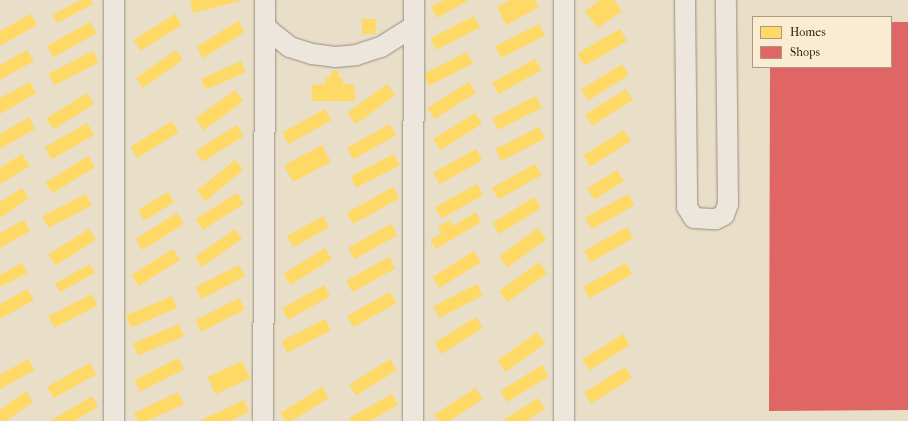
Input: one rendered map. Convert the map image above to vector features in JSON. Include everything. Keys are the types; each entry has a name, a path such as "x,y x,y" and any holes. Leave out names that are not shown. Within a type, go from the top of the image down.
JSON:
{"lane":[{"path":"114,0 114,421"},
{"path":"263,421 265,0"},
{"path":"414,0 414,421"},
{"path":"564,0 564,421"},
{"path":"685,0 687,207 694,218 716,219 724,215 728,204 726,0"},
{"path":"265,26 290,47 312,54 335,58 356,55 381,47 414,26"}],"building: Homes":[{"path":"81,0 91,0 93,4 57,23 52,15"},
{"path":"190,0 240,0 240,1 193,13"},
{"path":"444,0 469,0 437,18 431,7"},
{"path":"510,0 535,0 539,7 506,25 497,7"},
{"path":"600,0 614,0 622,11 598,28 585,11"},
{"path":"31,14 37,25 0,46 0,31"},
{"path":"175,14 182,25 140,51 133,40"},
{"path":"474,16 480,28 436,50 430,38"},
{"path":"362,19 376,19 376,34 362,34"},
{"path":"238,21 245,32 203,58 196,47"},
{"path":"90,22 96,33 53,57 47,46"},
{"path":"539,24 545,36 501,58 495,46"},
{"path":"620,29 627,41 585,66 578,54"},
{"path":"27,50 34,61 0,80 0,65"},
{"path":"176,50 183,60 143,88 136,78"},
{"path":"93,51 99,63 54,85 48,74"},
{"path":"467,52 473,64 429,86 423,74"},
{"path":"535,59 541,70 498,94 492,83"},
{"path":"241,61 246,72 206,90 201,79"},
{"path":"622,64 629,75 588,100 581,89"},
{"path":"331,71 339,71 339,78 343,78 343,84 354,84 355,101 312,101 312,85 325,84 325,77 331,77"},
{"path":"30,82 36,93 0,114 0,98"},
{"path":"469,82 476,93 434,119 427,108"},
{"path":"387,84 395,95 356,124 347,113"},
{"path":"626,89 633,100 592,125 585,114"},
{"path":"235,90 243,101 204,130 195,119"},
{"path":"87,93 94,104 53,129 46,118"},
{"path":"536,96 542,108 498,130 492,118"},
{"path":"325,109 331,120 288,144 282,133"},
{"path":"475,113 482,124 440,150 433,139"},
{"path":"29,117 35,129 0,149 0,134"},
{"path":"172,121 179,132 137,158 130,147"},
{"path":"87,123 94,135 52,160 45,148"},
{"path":"390,124 396,135 353,159 347,148"},
{"path":"237,125 244,136 202,162 195,151"},
{"path":"539,127 545,139 501,161 495,149"},
{"path":"624,130 631,141 590,166 583,155"},
{"path":"322,145 331,162 293,182 284,165"},
{"path":"476,149 482,160 439,184 433,173"},
{"path":"22,154 30,166 0,184 0,168"},
{"path":"394,154 400,166 356,188 350,176"},
{"path":"88,156 95,167 52,194 46,182"},
{"path":"235,160 243,170 205,201 197,191"},
{"path":"535,164 541,175 498,199 492,188"},
{"path":"617,170 624,181 594,200 587,189"},
{"path":"477,184 483,195 441,219 435,207"},
{"path":"393,187 399,198 353,224 347,213"},
{"path":"22,188 29,198 0,218 0,202"},
{"path":"168,192 174,202 144,220 138,210"},
{"path":"237,193 244,204 202,230 195,219"},
{"path":"86,194 92,206 48,228 42,216"},
{"path":"628,194 634,205 591,229 585,218"},
{"path":"534,197 541,208 499,234 492,223"},
{"path":"476,212 481,222 436,249 430,240 442,233 438,227 450,220 453,226"},
{"path":"177,213 184,224 142,250 135,239"},
{"path":"323,216 329,227 293,247 287,236"},
{"path":"24,220 30,231 0,248 0,233"},
{"path":"391,224 397,235 354,259 348,248"},
{"path":"627,227 633,238 590,262 584,251"},
{"path":"538,228 546,239 507,268 499,256"},
{"path":"89,229 96,240 55,265 48,254"},
{"path":"235,229 242,239 202,267 195,257"},
{"path":"325,248 332,259 290,285 283,274"},
{"path":"173,249 180,260 138,286 131,275"},
{"path":"474,251 481,262 439,288 432,277"},
{"path":"389,257 395,268 352,292 346,281"},
{"path":"539,262 547,273 508,302 499,291"},
{"path":"22,263 28,273 0,287 0,275"},
{"path":"626,263 632,274 589,298 583,287"},
{"path":"90,264 95,273 60,292 55,283"},
{"path":"239,265 245,277 201,299 195,287"},
{"path":"477,284 483,296 439,318 433,306"},
{"path":"324,285 330,296 288,320 282,308"},
{"path":"27,289 34,300 0,319 0,304"},
{"path":"390,292 396,303 353,327 347,316"},
{"path":"92,294 98,306 54,328 48,316"},
{"path":"172,296 177,308 131,328 126,316"},
{"path":"239,298 245,310 201,332 195,320"},
{"path":"476,317 483,328 441,354 434,343"},
{"path":"325,319 331,331 287,353 281,341"},
{"path":"179,324 184,336 138,356 133,344"},
{"path":"537,332 545,343 506,372 497,361"},
{"path":"623,334 630,345 589,370 582,359"},
{"path":"178,358 184,370 140,392 134,380"},
{"path":"28,359 35,370 0,389 0,375"},
{"path":"390,359 397,370 356,395 349,384"},
{"path":"242,361 250,378 216,394 208,377"},
{"path":"90,363 96,374 53,398 47,387"},
{"path":"542,365 549,376 507,402 500,391"},
{"path":"625,367 632,378 591,403 584,392"},
{"path":"322,387 329,398 292,421 285,421 280,413"},
{"path":"475,388 483,399 449,421 439,421 434,415"},
{"path":"26,391 33,402 6,421 0,421 0,410"},
{"path":"178,392 184,404 147,421 138,421 134,413"},
{"path":"392,394 398,405 370,421 351,421 349,418"},
{"path":"92,396 98,407 74,421 50,421"},
{"path":"538,398 545,409 526,421 502,421"},
{"path":"244,400 249,412 230,421 199,421"}],"building: Shops":[{"path":"892,22 908,22 908,410 769,411 770,68 892,68"}]}
